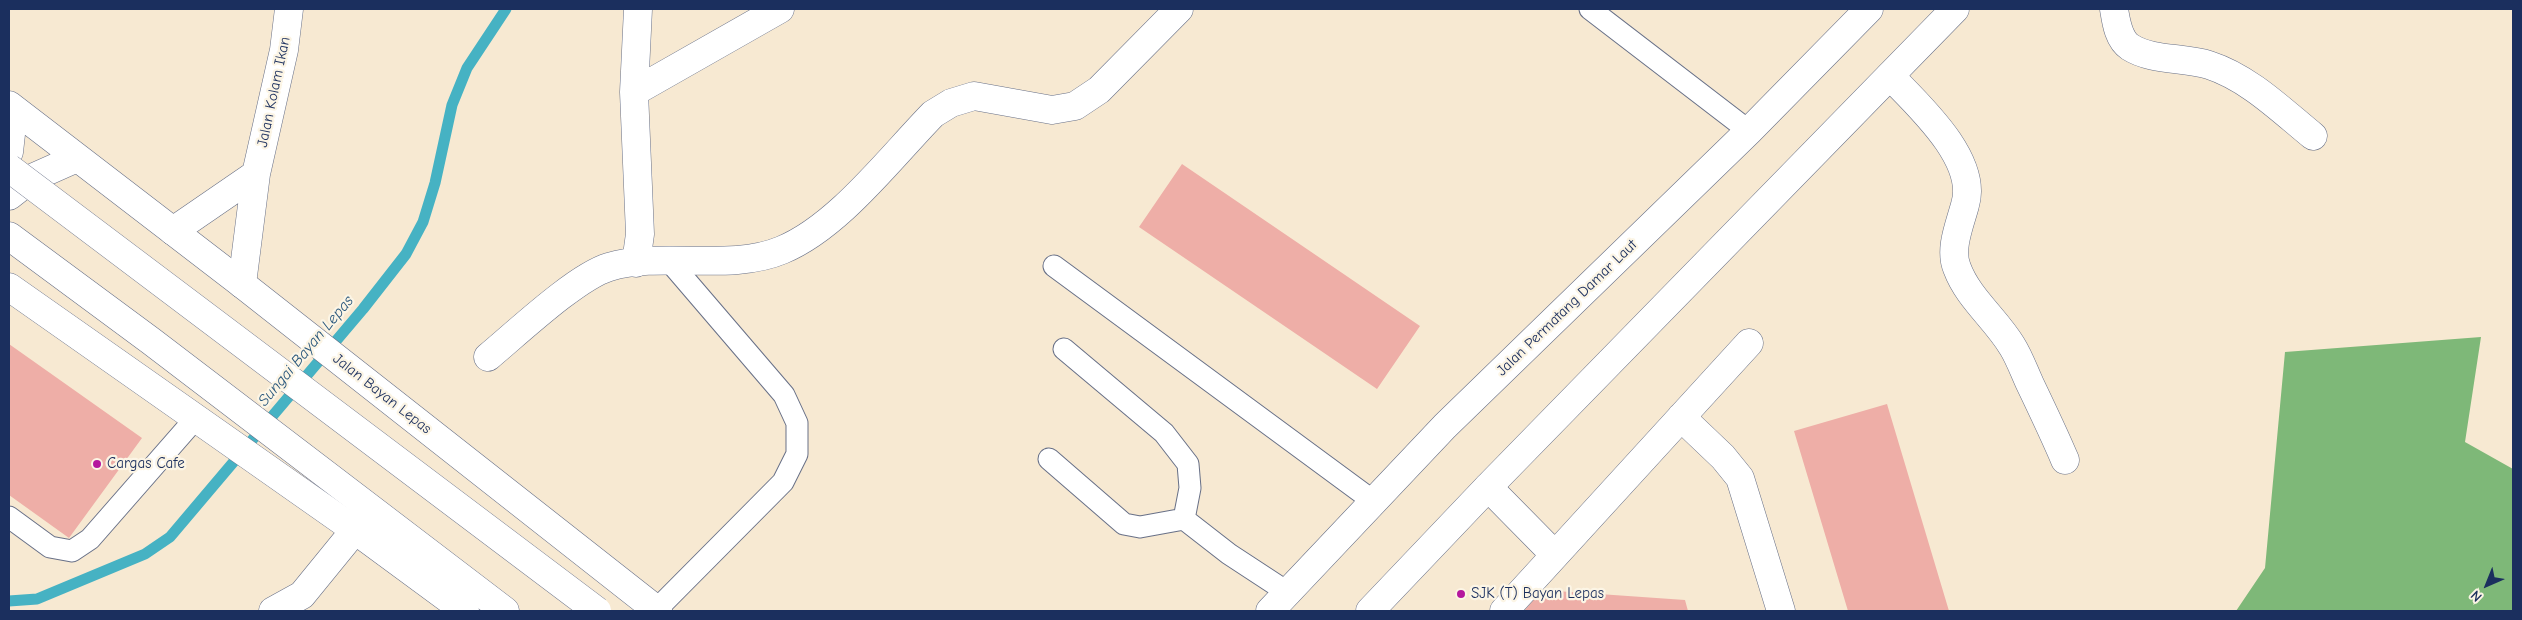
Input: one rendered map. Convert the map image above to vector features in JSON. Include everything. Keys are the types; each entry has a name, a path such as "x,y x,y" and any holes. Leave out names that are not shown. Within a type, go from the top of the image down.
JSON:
{"main road":[{"name":"Jalan Kolam Ikan","path":"242,284 256,174 284,50 289,9"},
{"path":"636,263 640,234 634,92 638,9"},
{"path":"634,92 780,9"},
{"path":"488,357 582,280 609,267 636,263 748,258 780,251 805,240 832,220 933,114 951,103 974,96 1052,110 1075,106 1099,90 1179,9"},
{"name":"Jalan Permatang Damar Laut","path":"1278,602 1445,426 1750,130 1869,9"},
{"path":"1370,611 1488,486 1955,9"},
{"path":"2114,9 2120,33 2128,46 2144,53 2207,64 2236,75 2313,136"},
{"path":"1890,76 1926,113 1952,146 1966,178 1966,203 1960,221 1954,253 1956,267 1965,284 2012,346 2065,460"},
{"path":"9,106 11,134 9,152"},
{"name":"Jalan Bayan Lepas","path":"9,106 308,335 657,610"},
{"path":"9,196 32,178 77,158"},
{"path":"9,168 597,611"},
{"path":"174,232 256,174"},
{"path":"9,236 505,611"},
{"path":"9,287 195,420 355,530 465,611"},
{"path":"1504,611 1749,343"},
{"path":"1681,417 1723,457 1740,478 1781,611"},
{"path":"1488,486 1555,555"},
{"path":"273,611 302,595 355,530"}],"lane":[{"path":"1590,9 1750,130"},
{"path":"657,610 783,482 797,454 797,423 784,395 670,262"},
{"path":"1054,266 1373,501"},
{"path":"1064,349 1164,433 1188,464 1190,488 1184,519"},
{"path":"9,517 50,547 72,551 90,540 195,420"},
{"path":"1048,459 1124,524 1140,527 1184,519 1229,554 1278,602"}],"green space":[{"path":"2481,337 2465,442 2513,469 2513,611 2236,611 2265,568 2285,352"}],"building":[{"path":"1182,164 1420,326 1377,389 1139,227"},
{"path":"9,344 142,438 69,538 9,495"},
{"path":"1887,404 1949,611 1848,611 1794,431"},
{"path":"1542,590 1685,600 1688,611 1524,611"}],"waterway":[{"name":"Sungai Bayan Lepas","path":"9,601 37,599 145,554 170,537 363,309 406,254 423,222 435,183 452,105 467,68 506,9"}],"place":[{"name":"Cargas Cafe","path":"97,464"},
{"name":"SJK (T) Bayan Lepas","path":"1461,594"}]}
